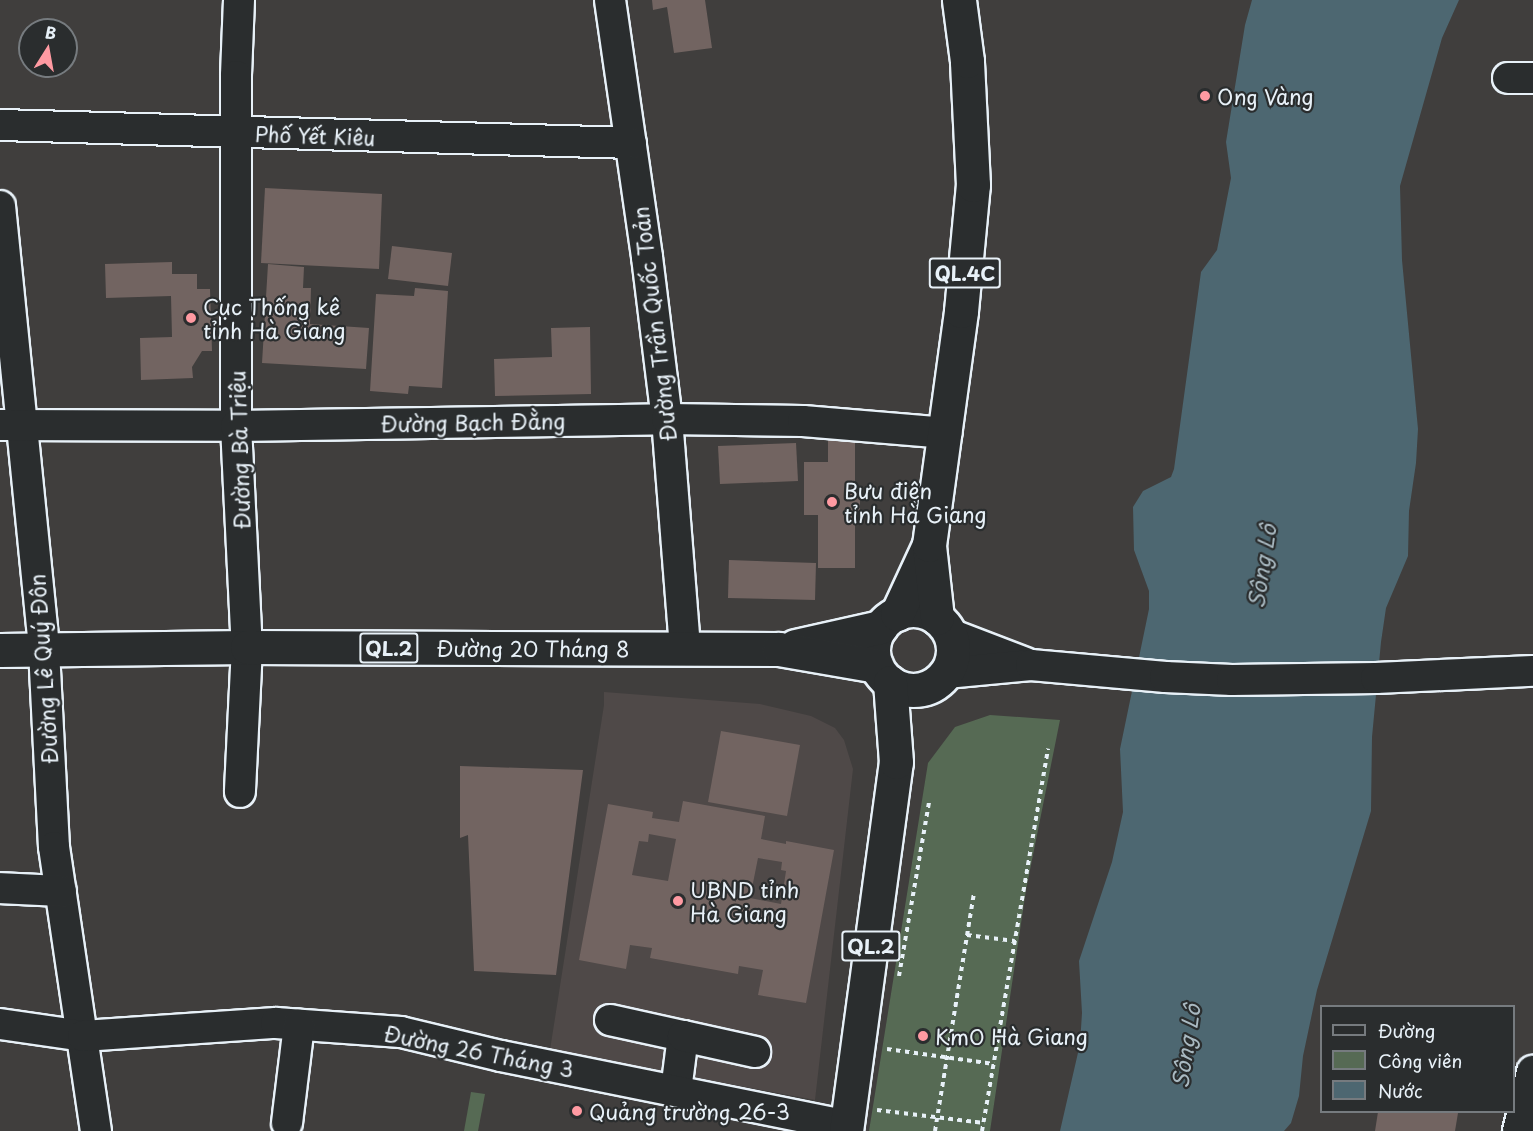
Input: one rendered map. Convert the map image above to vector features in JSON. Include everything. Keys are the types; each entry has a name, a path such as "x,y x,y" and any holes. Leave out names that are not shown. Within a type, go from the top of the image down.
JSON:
{"main road":[{"name":"QL.4C","path":"943,626 929,545 946,433 973,185 967,61 959,0"},
{"name":"QL.4C","path":"889,620 929,545"},
{"path":"918,610 943,626 953,654 934,681 911,690 883,674 873,646 889,620 918,610"},
{"name":"Đường 20 Tháng 8","path":"779,649 889,620"},
{"name":"Đường 20 Tháng 8","path":"0,650 247,647 779,649 883,674"},
{"name":"QL.2","path":"856,1126 896,762 883,674"},
{"name":"QL.2","path":"896,762 934,681"},
{"path":"1519,1131 1533,1072"}],"street":[{"name":"Đường Bà Triệu","path":"239,0 236,132 236,426 247,647 240,792"},
{"name":"Đường Trần Quốc Toản","path":"610,0 667,419 685,649"},
{"name":"Phố Yết Kiêu","path":"0,125 631,143"},
{"name":"Đường Lê Quý Đôn","path":"0,206 10,425 44,650 54,847 96,1131"},
{"name":"Đường Bạch Đằng","path":"10,425 236,426 667,419 803,421 946,433"},
{"path":"943,626 1031,665"},
{"path":"934,681 1031,665 1165,677 1232,680 1376,678 1533,671"},
{"path":"0,888 61,891"},
{"path":"609,1020 754,1052"},
{"name":"Đường 26 Tháng 3","path":"0,1024 83,1036 276,1023 401,1032 501,1056 856,1126"},
{"path":"287,1123 299,1024"},
{"path":"676,1091 683,1036"}],"path":[{"path":"982,1131 1048,749"},
{"path":"899,979 929,802"},
{"path":"935,1131 974,893"},
{"path":"967,935 1015,941"},
{"path":"885,1059 889,1038"},
{"path":"887,1049 994,1064"},
{"path":"877,1110 878,1100"},
{"path":"856,1126 877,1110 984,1123"}],"shaded area":[{"path":"604,692 760,704 811,716 835,728 844,740 853,769 815,1100 550,1050 604,705"}],"green space":[{"path":"990,715 1060,720 1026,890 990,1131 869,1131 928,763 955,727"},
{"path":"471,1092 485,1094 478,1131 464,1131"}],"water":[{"name":"Sông Lô","path":"1252,0 1459,0 1442,38 1400,186 1402,260 1418,429 1409,511 1408,556 1386,608 1381,642 1372,737 1371,811 1317,990 1303,1056 1299,1096 1291,1123 1284,1131 1060,1131 1080,1044 1082,1013 1079,961 1112,862 1123,812 1120,749 1149,609 1149,591 1134,550 1133,507 1143,491 1171,477 1174,469 1201,272 1217,250 1231,178 1226,142 1245,25"}],"building":[{"path":"652,0 705,0 712,48 674,53 667,7 653,10"},
{"path":"265,188 382,194 379,269 261,263"},
{"path":"392,246 452,253 448,286 388,279"},
{"name":"Cục Thống kê tỉnh Hà Giang","path":"172,262 172,274 197,274 197,289 210,289 212,351 202,351 192,367 193,378 141,380 140,338 172,337 171,296 106,298 105,264"},
{"path":"268,264 304,267 303,288 311,288 310,324 369,328 366,369 262,363"},
{"path":"415,288 448,291 442,388 409,386 408,394 370,391 376,294 414,296"},
{"path":"590,327 591,394 495,396 494,359 552,357 551,328"},
{"name":"Bưu điện tỉnh Hà Giang","path":"828,437 855,437 855,490 860,490 860,518 855,518 855,568 818,568 818,515 804,515 804,462 828,462"},
{"path":"796,443 798,481 720,484 718,446"},
{"path":"729,560 816,563 815,600 728,598"},
{"path":"721,731 800,745 787,816 708,802"},
{"path":"460,766 583,770 556,975 474,971 468,835 460,838"},
{"name":"UBND tỉnh Hà Giang","path":"683,801 765,816 761,839 834,850 806,1003 758,995 763,970 739,966 738,974 650,958 652,948 630,945 626,969 579,960 608,804 653,812 652,818 679,822","holes":["649,834 676,839 668,881 632,875 639,841 648,842","758,858 782,862 781,870 786,871 781,904 750,898"]},
{"path":"1378,1113 1458,1113 1455,1131 1375,1131"}],"place":[{"name":"Ong Vàng","path":"1205,96"},
{"name":"Cục Thống kê tỉnh Hà Giang","path":"191,318"},
{"name":"Bưu điện tỉnh Hà Giang","path":"832,502"},
{"name":"UBND tỉnh Hà Giang","path":"678,901"},
{"name":"Km0 Hà Giang","path":"923,1036"},
{"name":"Quảng trường 26-3","path":"577,1111"}]}
